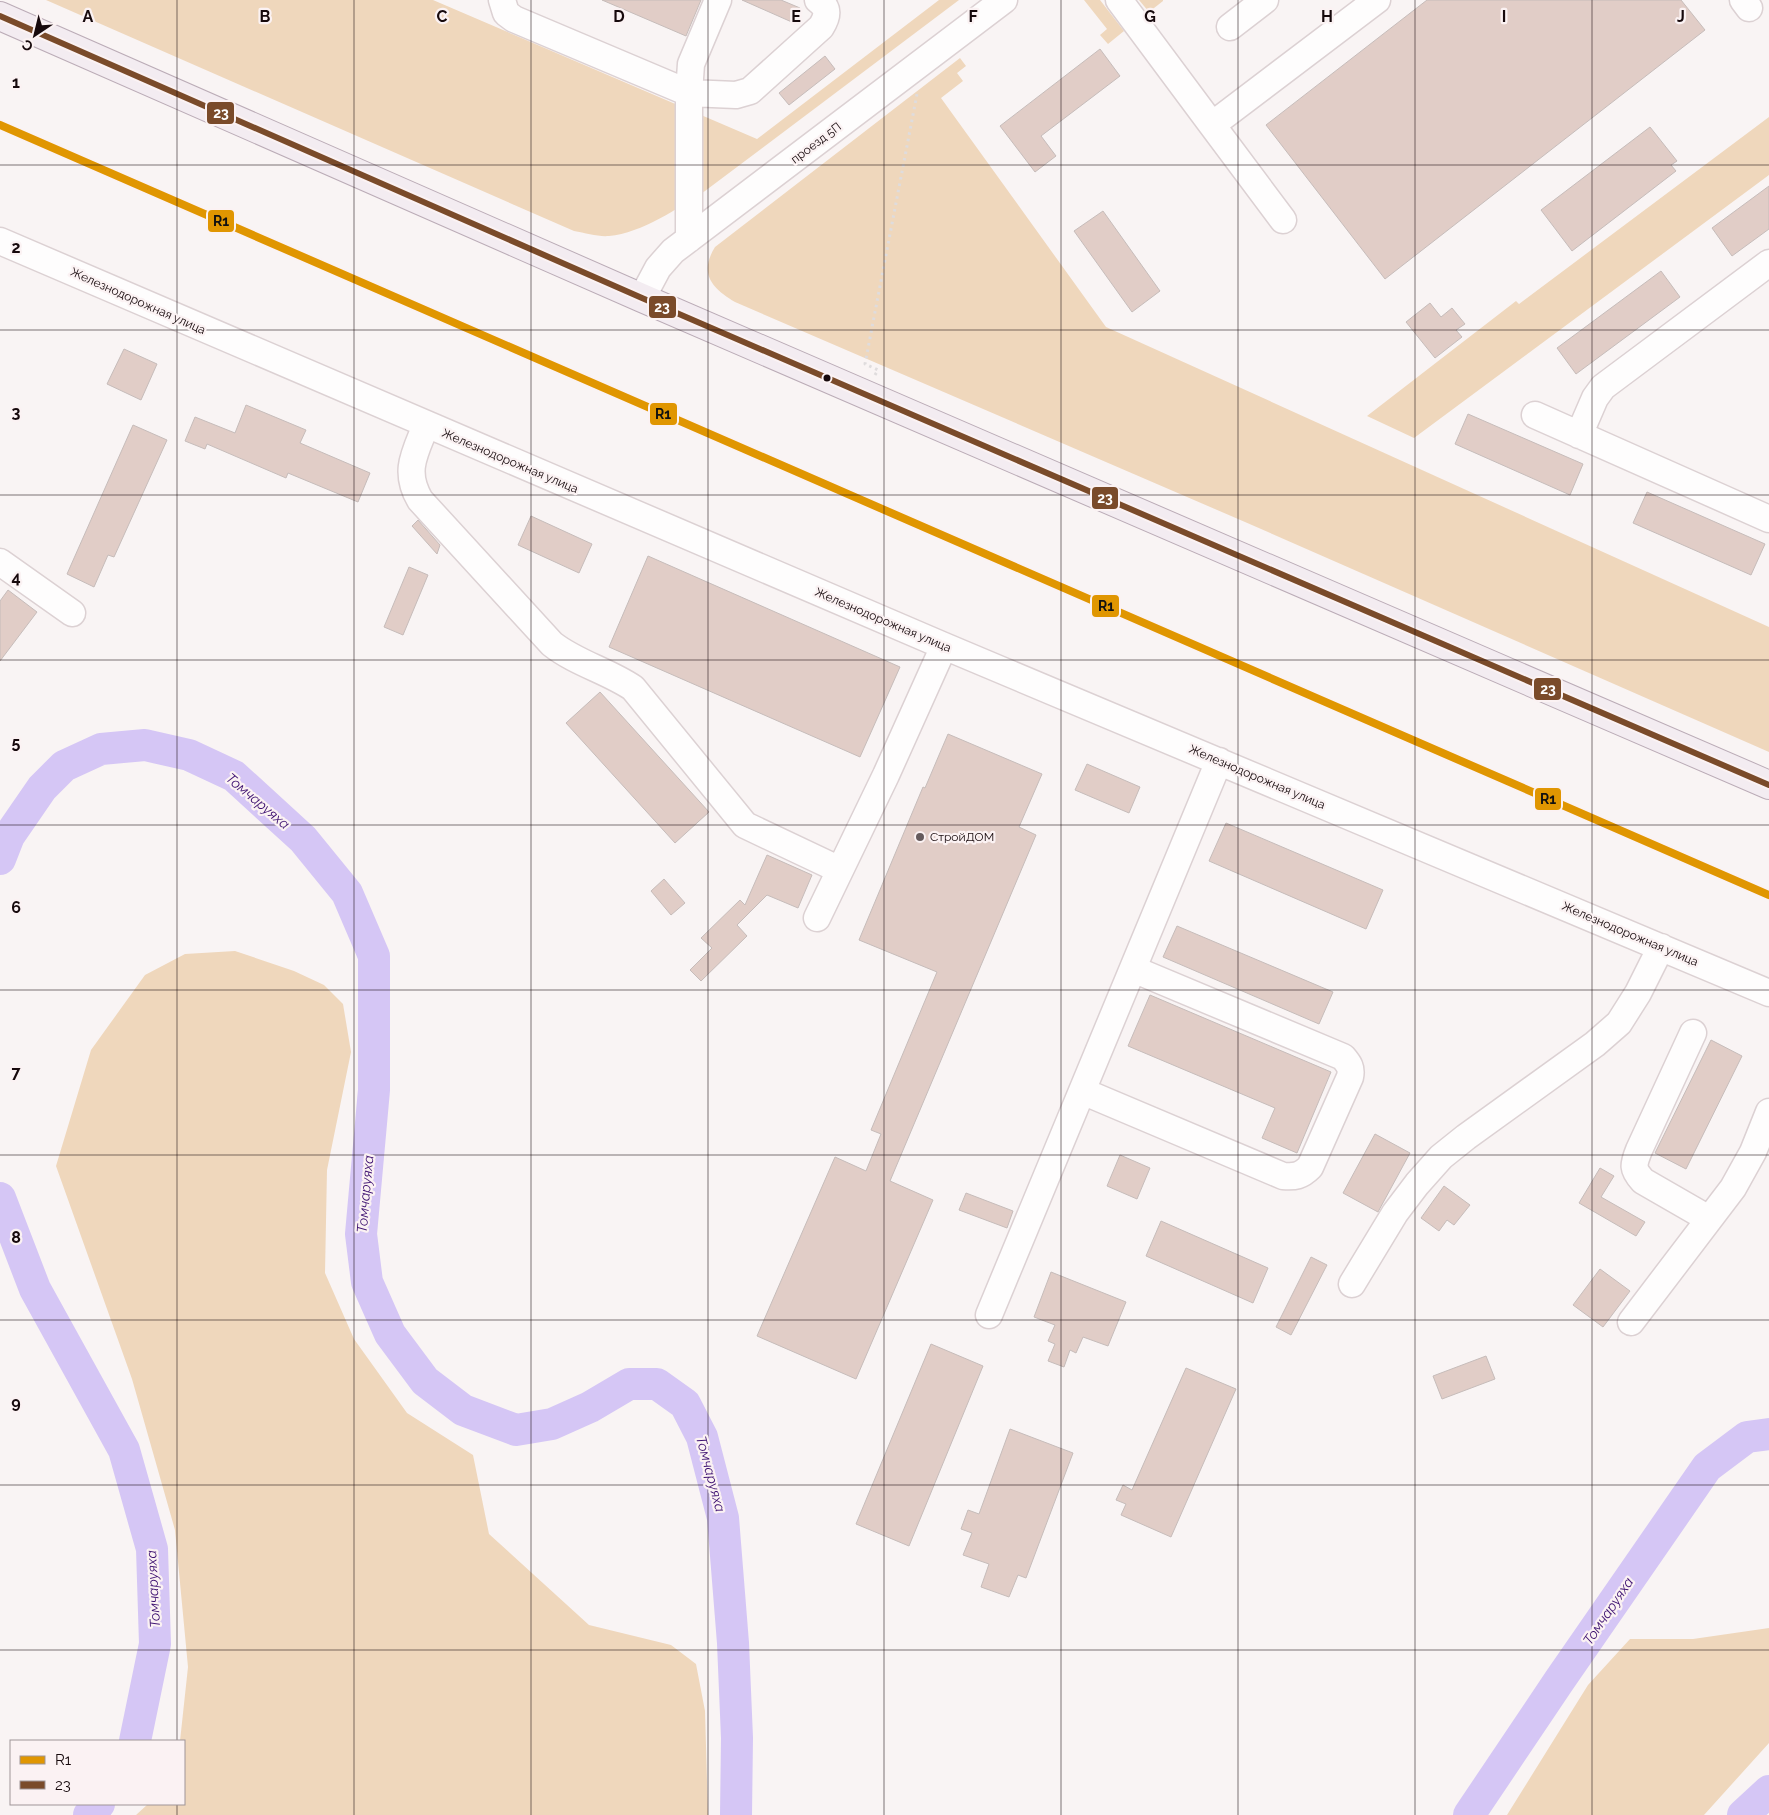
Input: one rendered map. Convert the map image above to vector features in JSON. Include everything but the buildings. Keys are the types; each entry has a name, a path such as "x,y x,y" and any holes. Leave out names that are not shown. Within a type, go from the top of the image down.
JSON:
{"main road":[{"path":"0,16 642,298 1769,786"}],"street":[{"path":"502,0 506,13 514,19 689,93 736,95 750,91 821,27 826,20 827,12 818,0"},
{"path":"689,239 689,93 691,64 718,0"},
{"name":"проезд 5П","path":"642,298 658,268 673,251 1004,0"},
{"path":"1119,0 1283,220"},
{"path":"1230,27 1265,0"},
{"path":"1212,125 1377,0"},
{"name":"Железнодорожная улица","path":"0,241 944,646 1769,992"},
{"path":"1579,434 1595,398 1603,387 1769,262"},
{"path":"1535,415 1769,519"},
{"path":"426,425 410,467 413,489 420,500 552,644 564,654 623,681 633,688 745,825 840,870"},
{"path":"0,562 72,613"},
{"path":"817,918 886,775 944,646"},
{"path":"989,1315 1219,761"},
{"path":"1352,1284 1395,1212 1417,1184 1441,1158 1466,1137 1595,1044 1618,1023 1638,993 1661,947"},
{"path":"1082,1090 1283,1176 1294,1177 1303,1174 1310,1167 1350,1077 1349,1064 1343,1057 1133,969"},
{"path":"1694,1034 1634,1162 1635,1172 1643,1181 1709,1219"},
{"path":"1630,1322 1733,1188 1744,1169 1769,1112"}],"path":[{"path":"878,370 865,364 923,62"}],"shaded area":[{"path":"46,0 433,0 757,139 939,0 959,0 705,191 647,225 621,234 605,236 574,231"},
{"path":"1084,0 1100,0 1124,31 1108,44 1100,35 1107,29"},
{"path":"1139,0 1163,0 1163,1 1149,12"},
{"path":"960,58 966,66 957,73 963,81 941,98 1106,327 1769,627 1769,752 1245,522 735,302 714,285 710,279 708,265 715,247"},
{"path":"1769,117 1769,175 1414,438 1367,416 1516,301 1519,304"},
{"path":"235,951 294,971 324,985 343,1004 351,1052 327,1170 325,1273 354,1339 407,1413 473,1455 489,1534 589,1625 671,1645 696,1664 705,1711 708,1815 136,1815 147,1805 185,1805 185,1740 180,1740 188,1667 175,1530 132,1379 56,1166 91,1050 145,975 185,954"},
{"path":"1769,1628 1769,1743 1704,1815 1507,1815 1588,1685 1630,1639 1693,1639"}],"waterway":[{"name":"Томчаруяха","path":"0,859 9,836 42,788 64,766 101,749 145,745 189,755 234,776 303,839 347,893 374,956 374,1090 361,1234 367,1282 390,1334 425,1381 463,1410 516,1430 552,1424 590,1407 629,1384 657,1384 685,1404 702,1437 723,1518 733,1643 737,1738 736,1815"},
{"name":"Томчаруяха","path":"0,1198 35,1289 124,1450 152,1549 155,1644 135,1740"},
{"name":"Томчаруяха","path":"1469,1815 1707,1467 1747,1437 1769,1434"},
{"name":"Томчаруяха","path":"1743,1815 1769,1791"},
{"name":"Томчаруяха","path":"89,1815 98,1805"}],"transit line":[{"name":"23","path":"0,16 642,298 1769,785"},
{"name":"R1","path":"0,125 1769,895"}],"place":[{"name":"СтройДОМ","path":"920,837"}]}
